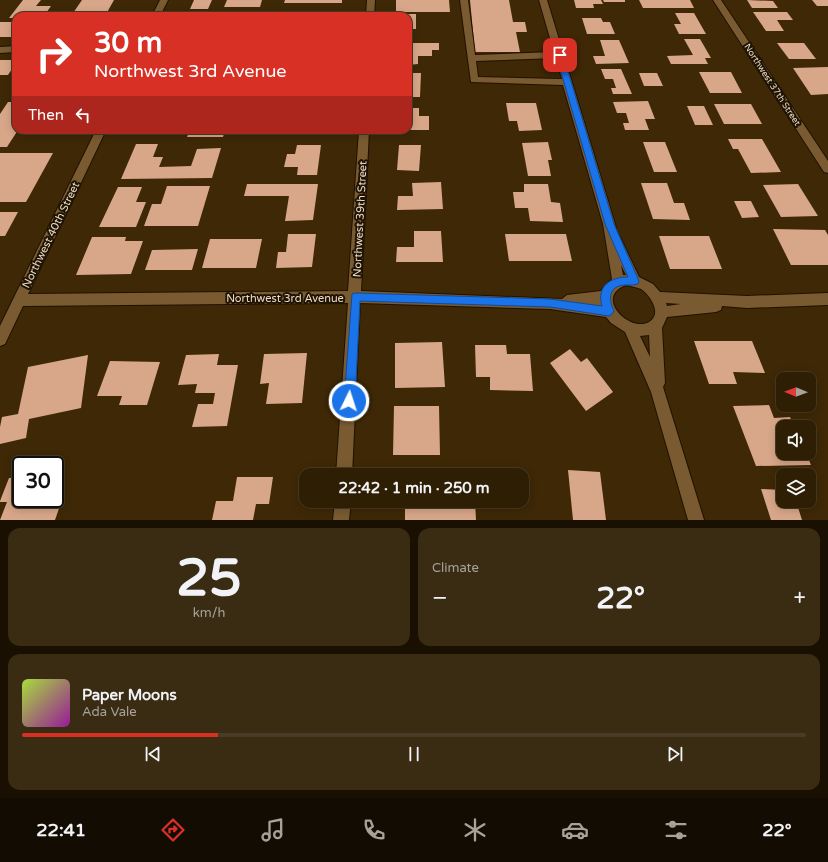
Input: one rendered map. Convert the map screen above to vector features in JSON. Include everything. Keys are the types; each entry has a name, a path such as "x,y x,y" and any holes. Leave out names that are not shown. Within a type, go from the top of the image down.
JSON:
{"street":[{"path":"158,12 164,0"},
{"path":"370,12 371,0"},
{"path":"464,0 474,80 568,82"},
{"path":"543,0 609,224 618,281"},
{"name":"Northwest 37th Street","path":"717,0 828,170"},
{"path":"0,50 12,49"},
{"path":"471,58 560,55"},
{"name":"Northwest 40th Street","path":"0,340 100,134"},
{"name":"Northwest 39th Street","path":"344,468 356,297 364,134"},
{"path":"609,224 635,281"},
{"path":"618,281 635,281 644,284 657,297 661,304 662,312 660,320 648,329 639,330 630,328 614,318 606,304 606,296 612,284 618,281"},
{"name":"Northwest 3rd Avenue","path":"550,303 606,296"},
{"name":"Northwest 3rd Avenue","path":"20,300 356,297 550,303 609,311"},
{"path":"657,297 746,302"},
{"path":"662,312 746,302 828,299"},
{"path":"655,325 658,390"},
{"path":"630,328 658,390 696,520"},
{"path":"342,520 343,508"}],"building":[{"path":"23,0 41,0 36,6 51,6 47,12 14,12"},
{"path":"82,0 114,0 107,12 74,12"},
{"path":"194,0 212,0 208,9 190,9"},
{"path":"227,0 262,0 260,7 224,7"},
{"path":"285,0 342,0 342,3 284,3"},
{"path":"396,0 449,0 450,12 396,12"},
{"path":"470,0 509,0 513,22 525,22 527,32 516,32 520,52 475,52"},
{"path":"574,0 601,0 603,4 593,4 594,8 576,8"},
{"path":"603,0 625,0 625,2 604,2"},
{"path":"639,0 690,0 694,8 643,8"},
{"path":"747,0 773,1 778,8 752,8"},
{"path":"812,0 828,0 828,6 817,6"},
{"path":"753,12 787,12 793,20 777,20 784,31 766,31"},
{"path":"675,13 694,13 706,34 679,34 674,24 681,24"},
{"path":"412,14 416,14 416,29 412,29"},
{"path":"582,18 601,18 603,22 610,22 615,34 587,34"},
{"path":"0,22 12,22 12,37 0,37"},
{"path":"684,39 700,39 711,58 705,58 708,64 671,64 667,56 693,55"},
{"path":"600,40 619,40 629,63 596,64 593,56 605,56"},
{"path":"412,43 439,43 439,50 432,50 432,56 418,56 418,64 412,65"},
{"path":"777,43 804,43 816,59 789,59"},
{"path":"0,60 12,60 12,69 8,75 0,75"},
{"path":"828,67 828,94 811,95 793,68"},
{"path":"601,69 621,69 632,94 613,94 611,88 616,88 613,79 605,79"},
{"path":"699,72 731,72 742,93 710,93"},
{"path":"412,73 421,73 420,97 412,97"},
{"path":"639,73 657,73 663,86 644,86"},
{"path":"648,101 655,119 645,119 649,130 625,130 623,123 629,123 626,113 617,113 613,102"},
{"path":"8,102 12,102 12,134 15,134 7,147 0,147 0,114"},
{"path":"506,103 536,103 542,130 519,131 517,121 509,121"},
{"path":"714,104 751,104 762,124 724,124"},
{"path":"687,106 704,106 713,125 695,125"},
{"path":"412,108 419,108 419,116 429,116 429,130 412,130"},
{"path":"188,134 224,134 223,137 187,137"},
{"path":"728,139 762,139 781,172 751,173 738,149 733,149"},
{"path":"548,142 552,160 548,160 551,176 528,176 522,143"},
{"path":"643,142 665,142 677,172 654,172"},
{"path":"136,144 158,144 153,157 163,157 159,167 191,166 197,149 221,148 212,178 121,179"},
{"path":"297,145 321,145 317,175 297,175 298,167 284,167 287,154 295,154"},
{"path":"399,145 421,145 419,171 397,170"},
{"path":"0,153 53,153 26,202 0,202"},
{"path":"441,182 443,209 397,210 398,196 413,196 412,183"},
{"path":"641,183 667,183 674,203 684,203 690,220 653,219"},
{"path":"247,184 318,184 313,220 285,221 289,196 244,196"},
{"path":"524,184 548,184 551,202 560,203 563,222 530,221 528,208 515,208 513,192 524,192"},
{"path":"798,184 818,216 781,217 763,185"},
{"path":"167,186 210,186 198,226 144,226 152,204 161,204"},
{"path":"118,187 142,187 136,202 146,202 136,227 99,227"},
{"path":"734,201 751,201 759,217 742,218"},
{"path":"0,212 18,212 5,236 0,236"},
{"path":"773,229 825,230 828,235 828,265 791,265"},
{"path":"414,231 441,231 443,262 396,262 397,247 414,247"},
{"path":"288,234 316,234 312,267 276,268 278,252 286,252"},
{"path":"505,234 566,234 572,261 509,261"},
{"path":"659,236 709,236 722,269 670,269"},
{"path":"92,237 126,237 125,241 143,241 131,274 76,275"},
{"path":"210,239 262,239 256,268 202,268"},
{"path":"198,249 192,270 145,270 152,250"},
{"path":"694,341 752,341 765,373 733,372 737,384 709,384"},
{"path":"442,342 445,387 395,388 395,343"},
{"path":"475,345 506,345 507,354 530,354 533,391 490,390 490,377 476,377"},
{"path":"570,349 581,362 587,358 613,392 586,411 550,363"},
{"path":"307,353 302,403 266,404 269,383 260,384 264,354"},
{"path":"219,354 217,365 238,365 227,426 192,427 198,404 213,404 215,393 195,393 197,384 178,385 186,355"},
{"path":"88,355 81,408 29,419 26,438 0,444 0,427 2,417 18,414 28,367"},
{"path":"110,361 160,362 147,405 119,405 122,396 97,396"},
{"path":"769,405 774,418 790,417 791,420 776,420 776,460 809,460 811,465 756,466 733,406"},
{"path":"394,406 439,406 440,455 393,455"},
{"path":"568,470 600,472 606,520 573,520"},
{"path":"237,477 273,477 269,504 256,504 253,520 212,520 216,501 233,501"},
{"path":"9,478 12,478 12,508 59,508 55,520 0,520 7,502 0,501"},
{"path":"761,489 776,490 776,508 798,508 802,520 771,520"},
{"path":"405,508 475,508 476,520 405,520"}],"route":[{"path":"349,401 356,297 550,303 609,311 606,304 606,296 612,284 618,281 635,281 609,224 560,55"}]}
